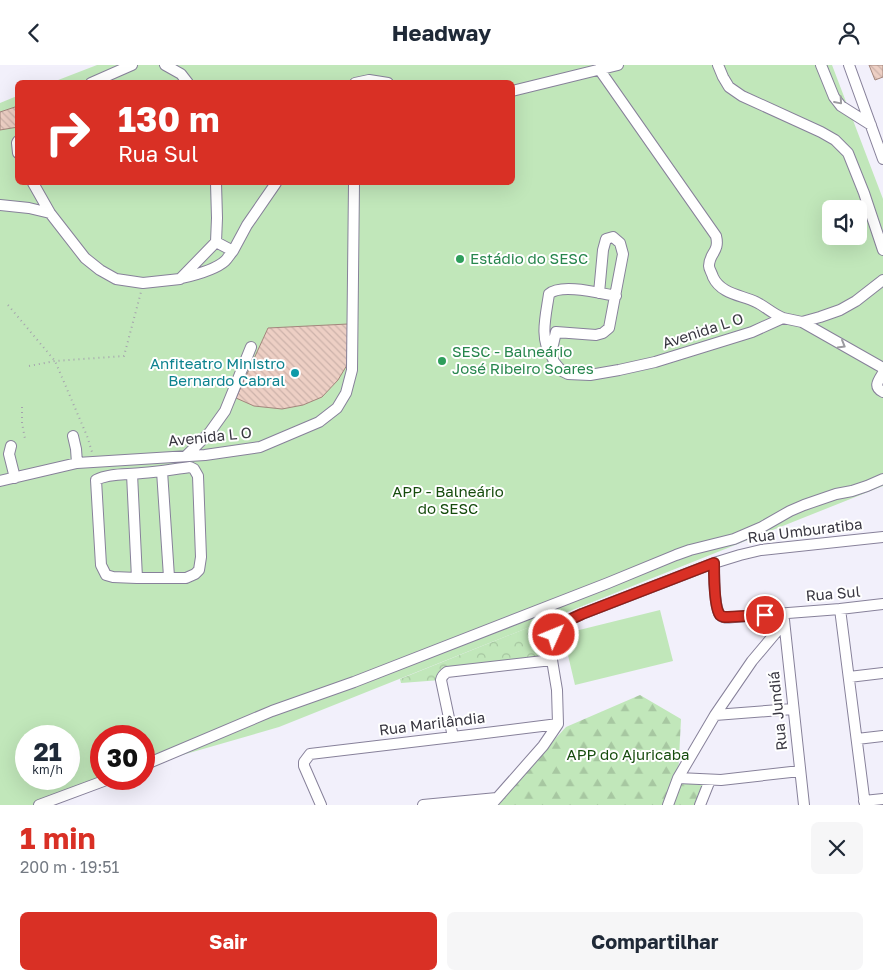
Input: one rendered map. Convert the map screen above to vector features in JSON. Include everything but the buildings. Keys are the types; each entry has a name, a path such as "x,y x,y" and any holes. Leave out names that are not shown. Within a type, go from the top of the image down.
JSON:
{"street":[{"path":"98,80 132,65"},
{"path":"165,65 181,74 186,80"},
{"path":"515,90 618,65"},
{"path":"718,65 729,87 742,96 821,132 835,140 848,153 883,250"},
{"path":"821,65 834,97 841,106 871,125"},
{"path":"849,65 882,152"},
{"path":"599,69 716,236 718,242 717,249 710,259 709,267 720,287 749,299 773,314 802,322 883,368"},
{"path":"34,185 50,213 86,257 100,270 116,279 143,283 180,279 225,261 275,185"},
{"path":"180,279 216,242 216,185"},
{"name":"Avenida L O","path":"0,481 77,463 186,456 260,447 318,422 336,408 346,393 352,370 354,185"},
{"path":"0,205 30,207 50,213"},
{"path":"552,358 551,353 556,332 596,335 604,333 609,328 623,254 620,243 613,237 606,239 603,250 599,293"},
{"path":"216,242 233,251"},
{"path":"802,322 840,310 881,286"},
{"path":"552,358 547,351 544,335 549,294 553,290 565,288 616,296"},
{"name":"Avenida L O","path":"552,358 559,368 568,374 590,375 620,370 656,362 752,332 783,318"},
{"path":"186,456 210,433 225,411 251,347"},
{"path":"883,373 877,383 878,390 883,392"},
{"path":"210,433 217,453"},
{"path":"73,436 77,463"},
{"path":"12,446 9,455 15,477"},
{"path":"144,459 145,473"},
{"path":"190,467 194,469 198,476 201,557 199,569 195,574 186,578 137,578 106,575 101,565 96,480 105,476 162,471 190,467"},
{"path":"162,471 169,577"},
{"path":"132,474 137,578"},
{"path":"155,760 272,711 354,682 599,587 676,555 734,539 804,505 836,494 852,491 883,479"},
{"name":"Rua Umburatiba","path":"558,724 551,641 559,629 569,620 714,563 761,550 883,537"},
{"name":"Rua Sul","path":"714,563 715,597 718,611 722,617 784,618 883,604"},
{"path":"840,609 865,803 883,799"},
{"path":"668,805 678,778 714,715 784,618"},
{"name":"Rua Jundiá","path":"784,618 804,805"},
{"path":"453,737 441,680 447,671 552,660"},
{"path":"849,677 883,673"},
{"path":"714,715 793,709"},
{"path":"423,805 494,801 543,746 558,724"},
{"name":"Rua Marilândia","path":"321,805 304,766 304,762 310,754 558,724"},
{"path":"857,739 883,736"},
{"path":"678,778 710,780 800,771"},
{"path":"700,805 710,780"},
{"path":"39,805 90,786"}],"path":[{"path":"29,366 55,361 124,356 143,283"},
{"path":"8,305 55,361 87,436 94,462"},
{"path":"22,407 25,439"}],"green space":[{"name":"SESC - Balneário José Ribeiro Soares","path":"97,65 832,65 883,199 883,486 279,727 155,763 155,725 90,725 90,785 80,790 80,725 15,725 15,790 79,790 50,805 0,805 0,103 15,97 15,185 515,185 515,80 58,80"},
{"path":"660,610 673,661 575,685 563,634"},
{"path":"567,612 553,627 546,640 548,661 447,672 441,680 401,683 400,679"},
{"name":"APP do Ajuricaba","path":"640,695 681,719 678,778 710,780 700,805 495,805 566,727"}],"place":[{"name":"Estádio do SESC","path":"460,259"},
{"name":"SESC - Balneário José Ribeiro Soares","path":"442,361"},
{"name":"Anfiteatro Ministro Bernardo Cabral","path":"295,373"}],"route":[{"path":"554,635 569,620 582,614 714,563 715,597 720,615 722,617 765,615"}],"park label":[{"name":"APP - Balneário do SESC","path":"448,500"}]}
